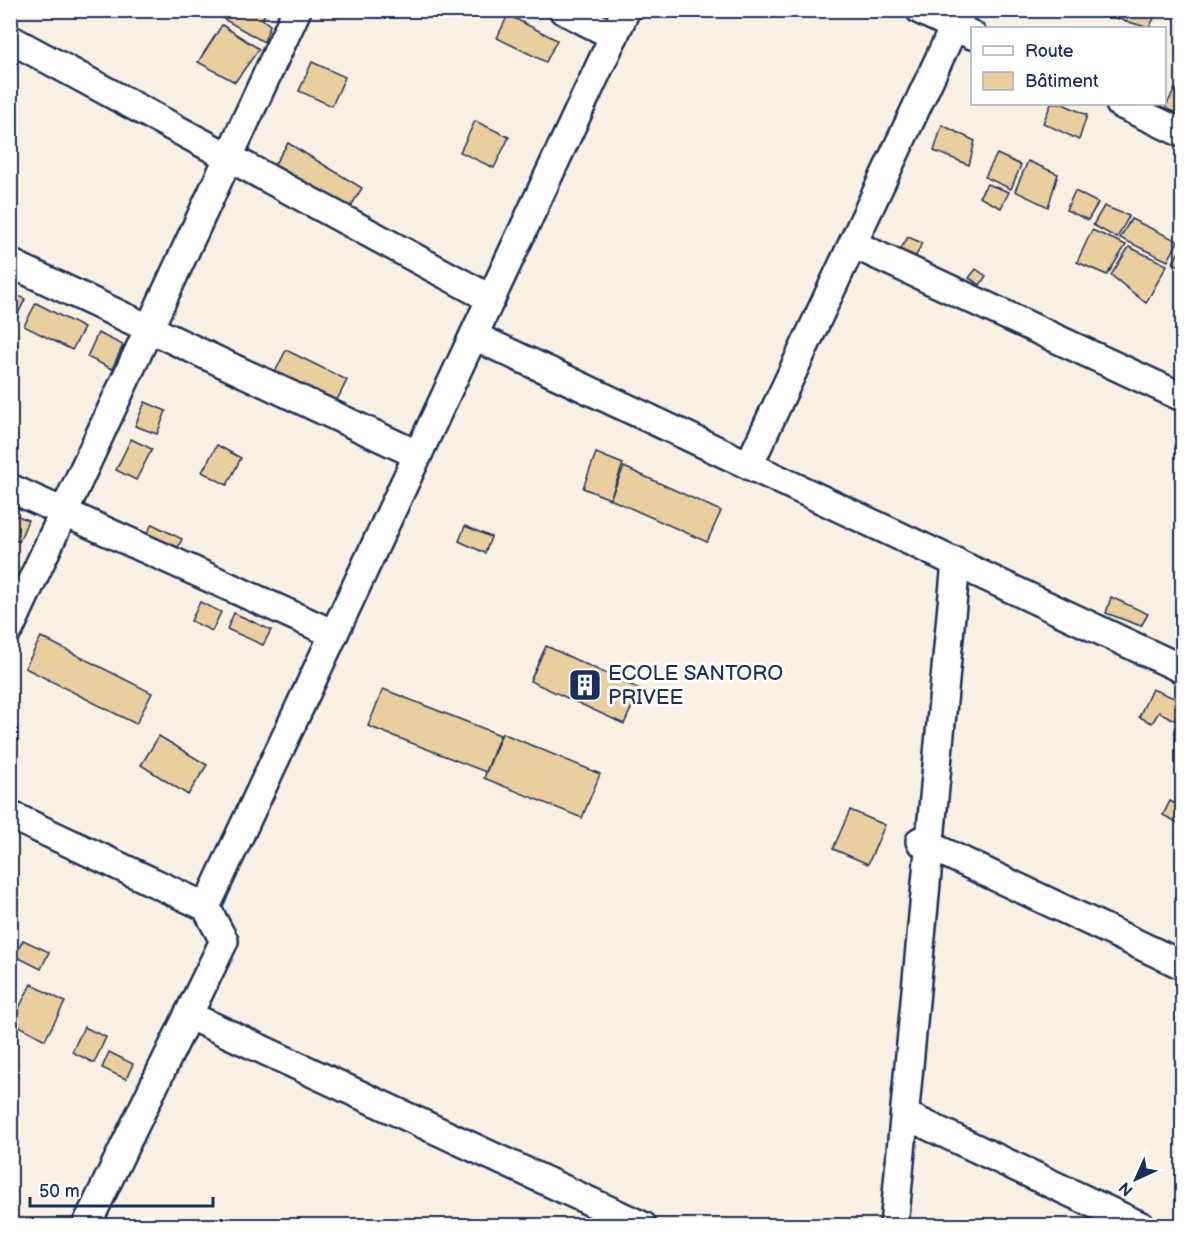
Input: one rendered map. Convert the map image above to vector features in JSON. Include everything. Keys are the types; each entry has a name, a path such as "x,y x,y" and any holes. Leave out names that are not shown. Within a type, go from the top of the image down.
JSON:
{"street":[{"path":"10,628 297,10"},
{"path":"563,10 614,36"},
{"path":"206,907 626,10"},
{"path":"749,465 853,244 963,24 920,10"},
{"path":"10,39 491,299"},
{"path":"1122,105 1182,133"},
{"path":"853,244 1182,397"},
{"path":"10,263 418,455"},
{"path":"474,336 1182,669"},
{"path":"10,488 334,634"},
{"path":"894,1226 905,1115 925,844 956,562"},
{"path":"10,815 206,907 224,941 86,1226"},
{"path":"925,844 1182,965"},
{"path":"188,1015 642,1226"},
{"path":"905,1115 1141,1226"}],"building":[{"path":"214,10 260,10 265,14 262,19 270,25 264,42 213,13"},
{"path":"1120,10 1158,10 1150,27 1116,18"},
{"path":"508,15 557,40 546,62 497,38"},
{"path":"222,25 259,49 235,82 198,62"},
{"path":"312,62 345,77 332,106 299,91"},
{"path":"1175,89 1182,93 1182,116 1165,108"},
{"path":"1051,105 1065,105 1087,115 1079,140 1043,123"},
{"path":"475,121 509,137 494,168 460,152"},
{"path":"942,125 975,141 969,165 934,151"},
{"path":"288,143 362,188 348,211 274,165"},
{"path":"997,154 1021,165 1011,189 985,177"},
{"path":"1028,161 1058,174 1048,207 1015,191"},
{"path":"987,184 1009,192 1001,208 979,197"},
{"path":"1075,191 1098,203 1088,220 1066,210"},
{"path":"1104,206 1129,216 1117,238 1093,225"},
{"path":"1131,219 1178,241 1168,261 1120,238"},
{"path":"1092,230 1126,245 1107,275 1077,262"},
{"path":"908,237 922,243 916,256 900,250"},
{"path":"1182,246 1182,267 1173,263"},
{"path":"1129,247 1167,265 1146,303 1111,275"},
{"path":"976,269 986,276 980,285 969,278"},
{"path":"10,292 25,299 11,329 10,329"},
{"path":"36,303 84,328 72,350 24,326"},
{"path":"98,333 123,345 112,369 87,357"},
{"path":"286,350 347,380 336,402 275,372"},
{"path":"145,402 166,411 157,434 135,426"},
{"path":"131,439 152,449 136,480 116,470"},
{"path":"217,445 241,458 227,485 202,472"},
{"path":"596,453 623,464 610,499 583,488"},
{"path":"624,467 721,511 707,542 610,499"},
{"path":"10,513 28,520 19,542 10,538"},
{"path":"152,524 182,539 175,553 145,537"},
{"path":"465,526 491,537 485,553 459,541"},
{"path":"1111,597 1148,614 1141,626 1106,613"},
{"path":"200,602 221,612 212,631 191,621"},
{"path":"234,613 271,630 263,645 227,629"},
{"path":"41,637 152,693 136,724 25,668"},
{"name":"ECOLE SANTORO PRIVEE","path":"546,646 640,689 624,724 530,681"},
{"path":"383,689 500,735 486,772 368,726"},
{"path":"1152,689 1182,701 1182,724 1159,712 1152,723 1139,717"},
{"path":"502,733 600,774 582,818 484,778"},
{"path":"159,736 207,765 188,795 141,765"},
{"path":"1170,801 1182,807 1182,825 1163,815"},
{"path":"850,810 885,825 868,864 833,849"},
{"path":"23,940 49,952 41,969 15,956"},
{"path":"31,984 65,1002 45,1040 12,1022"},
{"path":"84,1027 106,1037 94,1063 72,1052"},
{"path":"109,1052 133,1064 126,1079 102,1068"}],"place":[{"name":"ECOLE SANTORO PRIVEE","path":"585,685"}]}
